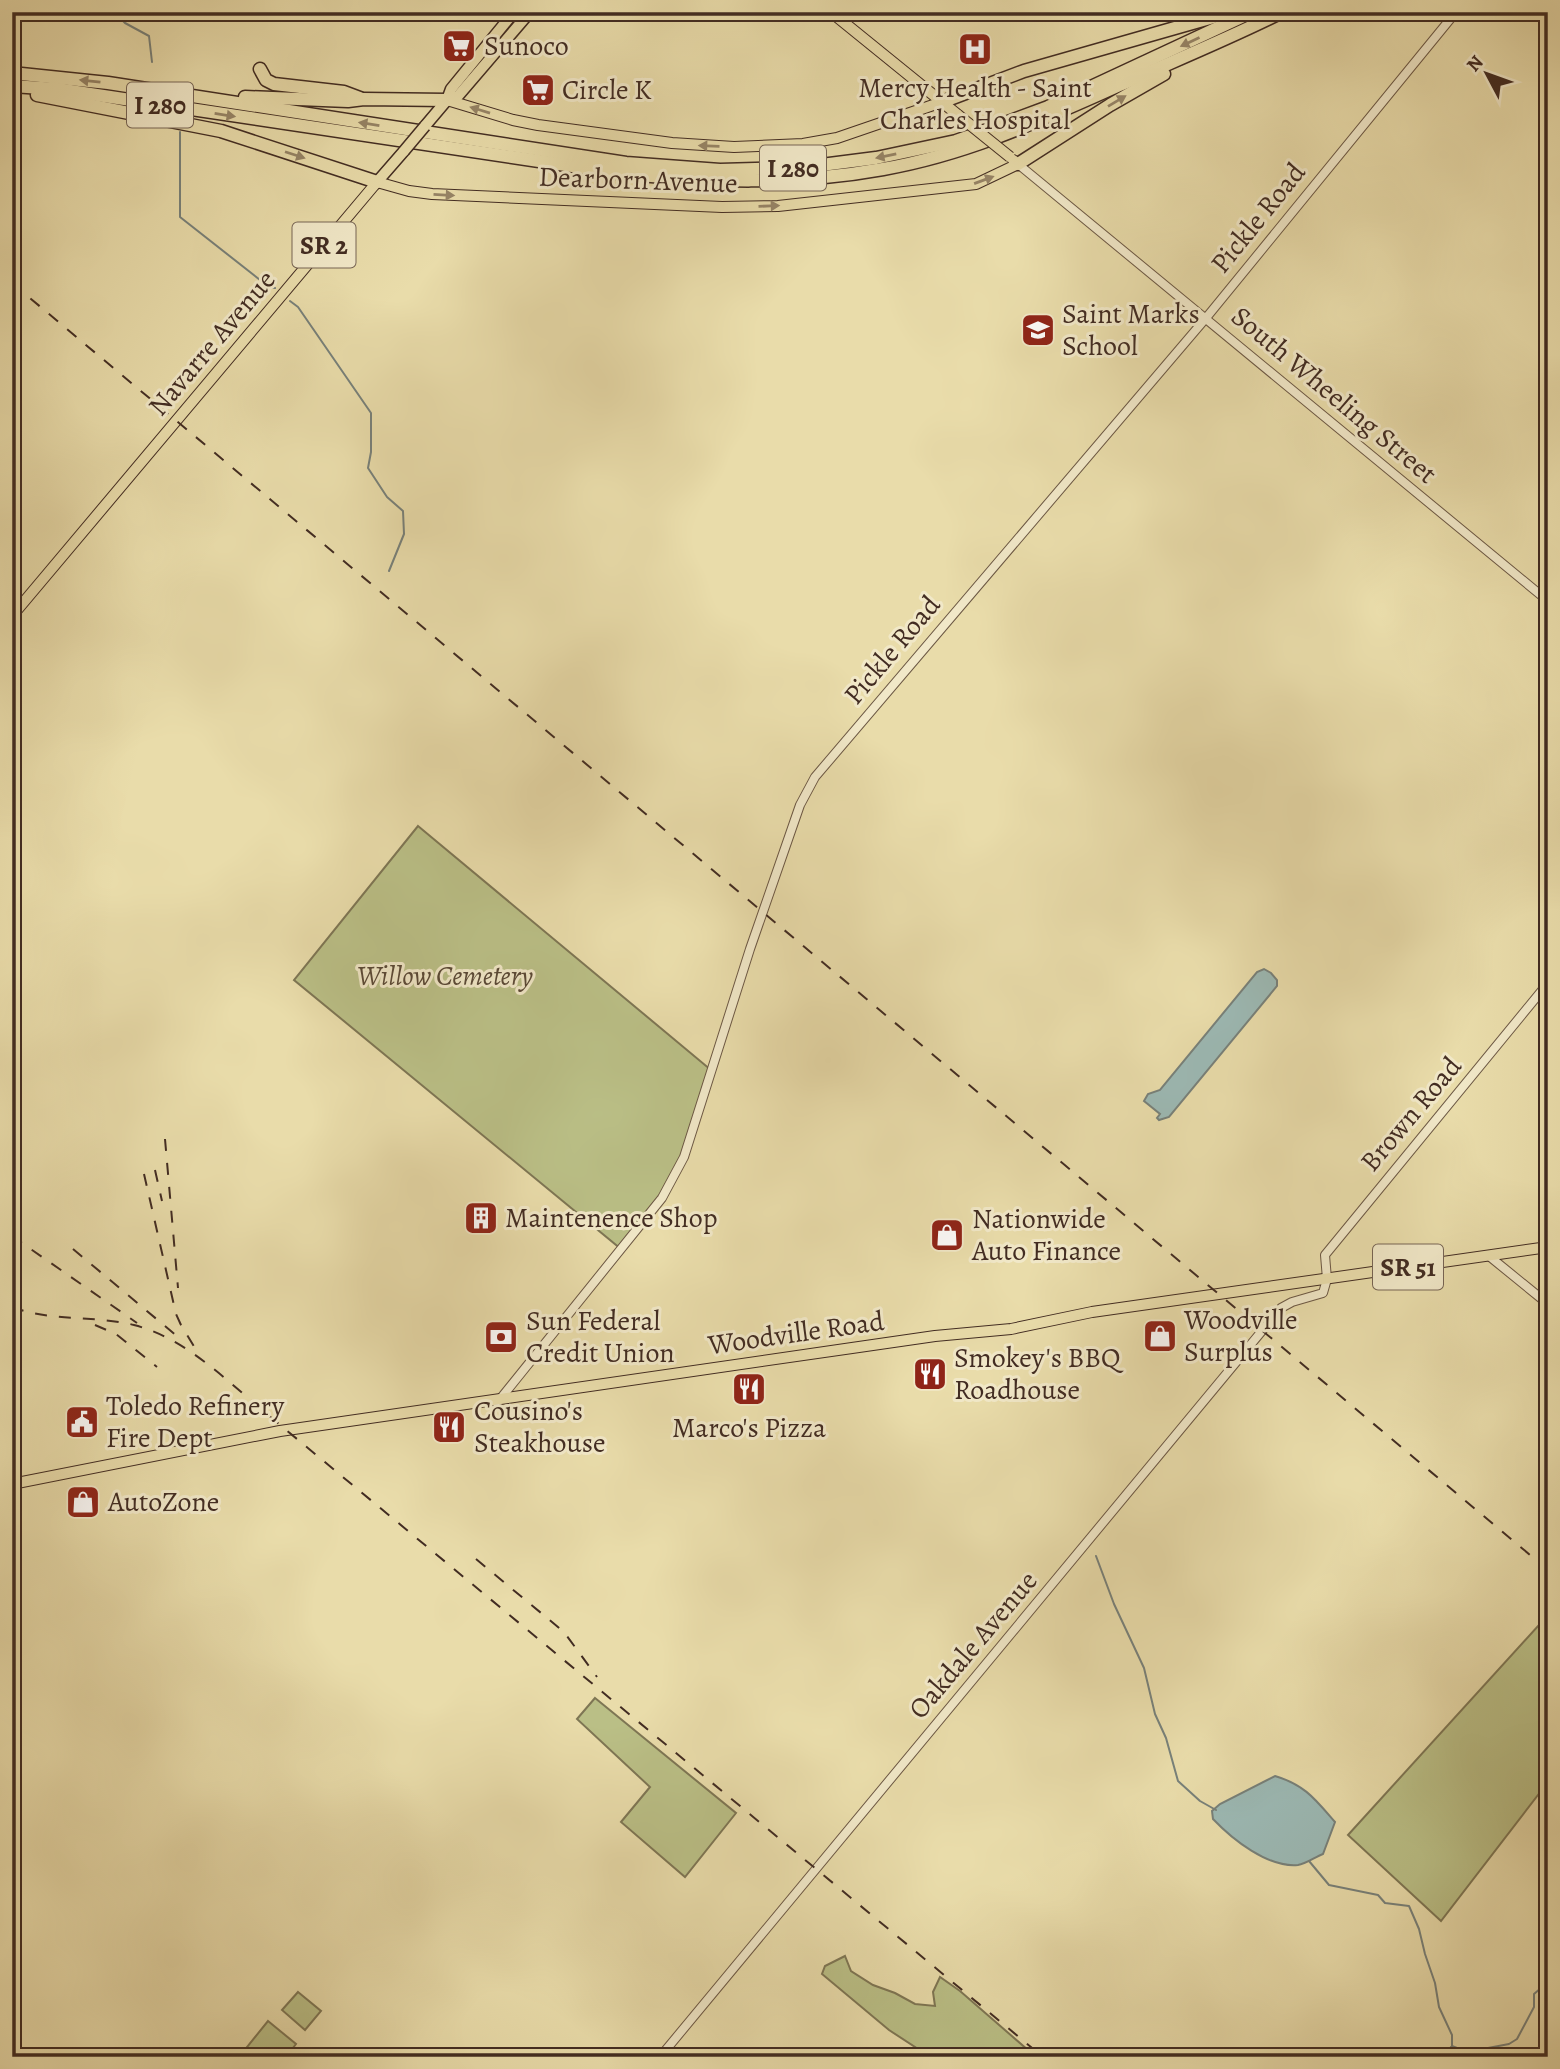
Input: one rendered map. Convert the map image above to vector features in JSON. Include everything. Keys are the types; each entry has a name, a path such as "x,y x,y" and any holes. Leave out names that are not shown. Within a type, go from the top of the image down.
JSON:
{"highway":[{"path":"509,37 524,12"},
{"name":"Navarre Avenue","path":"447,100 458,96 530,12"},
{"path":"942,102 1024,71 1231,12"},
{"name":"I 280","path":"12,73 108,83 626,163 720,170 798,168 876,158 956,141 1070,97 1252,12"},
{"name":"I 280","path":"12,86 57,89 618,173 702,181 792,180 884,169 986,142 1207,48 1282,12"},
{"path":"478,74 474,71 475,68 502,36 512,14"},
{"name":"Navarre Avenue","path":"377,182 447,100 451,89 512,14"},
{"path":"1014,161 1207,48"},
{"path":"260,69 270,82 345,92 364,99"},
{"path":"157,91 273,99 447,100"},
{"path":"12,93 41,96 221,131 377,182"}],"main road":[{"name":"South Wheeling Street","path":"831,12 1014,161"},
{"path":"447,100 538,125 672,144 734,146 803,144 837,138 942,102"},
{"name":"Dearborn Avenue","path":"377,182 432,194 754,207 813,203 976,184 1014,161"},
{"name":"Navarre Avenue","path":"12,616 377,182"},
{"name":"Woodville Road","path":"12,1484 280,1431 935,1336 1011,1329 1092,1312 1548,1247"}],"street":[{"name":"Pickle Road","path":"501,1398 645,1220 673,1180 684,1157 796,817 815,776 1206,318 1456,12"},
{"name":"South Wheeling Street","path":"1014,161 1548,601"},
{"name":"Brown Road","path":"1326,1279 1325,1255 1330,1248 1548,983"},
{"path":"1489,1256 1548,1304"},
{"name":"Oakdale Avenue","path":"660,2057 1265,1327 1285,1304 1323,1293 1326,1279"}],"green space":[{"name":"Willow Cemetery","path":"418,826 711,1070 673,1180 621,1249 294,980"},
{"path":"1548,1615 1548,1782 1441,1921 1348,1835"},
{"path":"595,1698 736,1813 685,1877 621,1822 650,1787 577,1719"},
{"path":"845,1956 851,1971 873,1985 915,2004 935,2006 933,1992 940,1977 1036,2057 924,2057 918,2049 889,2030 822,1974 825,1966"},
{"path":"298,1992 321,2011 305,2030 282,2010"},
{"path":"268,2021 296,2044 286,2057 239,2057"}],"water":[{"path":"1264,969 1277,980 1277,986 1169,1117 1159,1120 1157,1118 1160,1114 1144,1101 1148,1094 1160,1090 1257,972"},
{"path":"1275,1776 1302,1788 1335,1822 1323,1854 1298,1865 1275,1862 1251,1851 1213,1819 1212,1811 1220,1804"}],"waterway":[{"path":"115,12 125,23 149,36 152,62"},
{"path":"180,132 180,217 269,287 275,288"},
{"path":"290,301 298,307 371,413 371,452 368,468 387,497 403,511 404,534 389,571"},
{"path":"1096,1556 1114,1604 1144,1668 1155,1714 1166,1738 1178,1781 1200,1801 1216,1810"},
{"path":"1309,1861 1329,1885 1378,1895 1385,1903 1409,1906 1419,1929 1439,2007 1452,2035 1452,2046 1442,2057"},
{"path":"1452,2046 1467,2052 1509,2044 1517,2039 1534,2007 1534,1994 1548,1982"}],"railway":[{"path":"12,283 1548,1570"},
{"path":"165,1139 178,1288"},
{"path":"155,1170 162,1201"},
{"path":"144,1174 176,1314 198,1353"},
{"path":"12,1236 137,1323"},
{"path":"73,1249 178,1337"},
{"path":"12,1307 42,1315 134,1325 170,1339 202,1360 1043,2057"},
{"path":"95,1325 116,1334 157,1367"},
{"path":"476,1559 564,1632 597,1677"}],"place":[{"name":"Sunoco","path":"459,46"},
{"name":"Mercy Health - Saint Charles Hospital","path":"975,49"},
{"name":"Circle K","path":"538,90"},
{"name":"Saint Marks School","path":"1038,330"},
{"name":"Maintenence Shop","path":"481,1218"},
{"name":"Nationwide Auto Finance","path":"947,1235"},
{"name":"Woodville Surplus","path":"1160,1336"},
{"name":"Sun Federal Credit Union","path":"501,1337"},
{"name":"Smokey's BBQ Roadhouse","path":"930,1374"},
{"name":"Marco's Pizza","path":"749,1389"},
{"name":"Toledo Refinery Fire Dept","path":"82,1422"},
{"name":"Cousino's Steakhouse","path":"449,1427"},
{"name":"AutoZone","path":"83,1502"}]}
